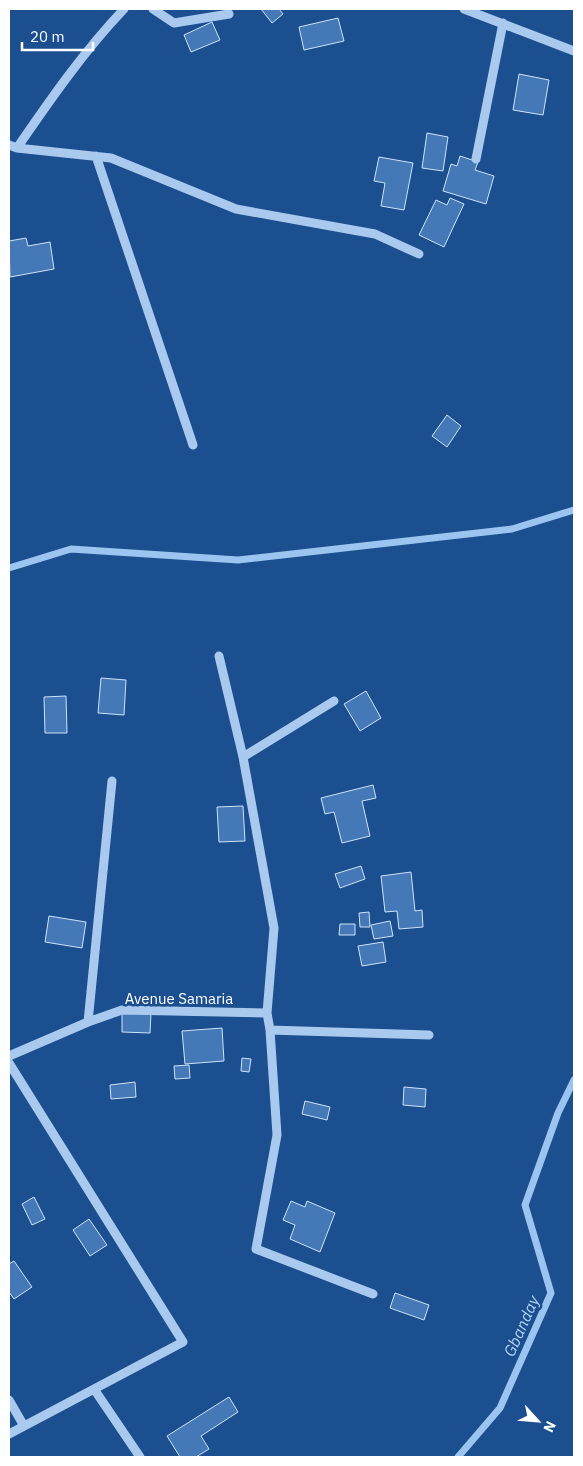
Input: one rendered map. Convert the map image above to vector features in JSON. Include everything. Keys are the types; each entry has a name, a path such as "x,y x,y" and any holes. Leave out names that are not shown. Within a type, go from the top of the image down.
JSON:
{"street":[{"path":"13,147 111,22 124,9"},
{"path":"153,9 174,23 229,14"},
{"path":"464,9 574,51"},
{"path":"476,159 503,23"},
{"path":"13,147 111,158 236,209 375,234 419,254"},
{"path":"96,156 193,445"},
{"path":"219,656 244,756 274,928 267,1013 270,1030 277,1135 256,1249 373,1294"},
{"path":"244,756 334,701"},
{"path":"88,1022 112,781"},
{"name":"Avenue Samaria","path":"9,1056 88,1022 122,1010 267,1013"},
{"path":"270,1030 429,1035"},
{"path":"9,1063 183,1342 9,1434"},
{"path":"94,1389 140,1457"},
{"path":"9,1400 24,1426"}],"building":[{"path":"261,9 279,9 283,14 272,23"},
{"path":"338,18 344,41 304,50 299,27"},
{"path":"212,22 220,40 191,52 184,35"},
{"path":"519,74 549,80 543,115 513,110"},
{"path":"427,133 448,137 443,171 422,168"},
{"path":"460,156 478,162 475,170 494,176 486,204 443,191 451,164 457,166"},
{"path":"379,157 413,163 404,210 381,206 385,183 374,181"},
{"path":"450,198 464,204 444,247 419,235 436,200 447,205"},
{"path":"26,238 28,246 50,242 54,269 10,277 9,241"},
{"path":"447,415 461,426 447,447 432,436"},
{"path":"101,678 126,680 124,715 98,713"},
{"path":"366,691 381,718 360,731 344,704"},
{"path":"66,696 67,733 45,733 44,697"},
{"path":"373,785 376,798 362,801 370,836 342,843 334,812 325,814 321,798"},
{"path":"243,806 245,841 219,842 217,807"},
{"path":"361,866 365,879 340,888 335,874"},
{"path":"411,872 415,911 422,910 423,927 399,929 397,911 385,912 381,876"},
{"path":"369,912 370,927 360,927 359,913"},
{"path":"49,916 86,922 82,948 45,942"},
{"path":"390,921 393,936 374,939 371,925"},
{"path":"340,924 355,924 355,935 339,935"},
{"path":"383,942 386,962 362,966 358,946"},
{"path":"122,1012 151,1013 150,1033 122,1032"},
{"path":"222,1028 224,1061 185,1064 182,1031"},
{"path":"242,1058 251,1059 249,1072 241,1071"},
{"path":"189,1065 190,1078 175,1079 174,1066"},
{"path":"135,1082 136,1097 111,1099 110,1085"},
{"path":"404,1087 426,1089 425,1107 403,1105"},
{"path":"305,1101 330,1107 327,1120 302,1114"},
{"path":"34,1197 45,1219 32,1225 22,1204"},
{"path":"291,1201 305,1207 307,1201 335,1213 320,1252 290,1239 295,1225 283,1220"},
{"path":"89,1219 107,1245 90,1256 73,1230"},
{"path":"14,1261 32,1287 14,1299 9,1292 9,1264"},
{"path":"395,1293 429,1305 424,1320 390,1308"},
{"path":"229,1397 238,1412 201,1436 209,1449 196,1457 180,1457 167,1436"}],"waterway":[{"path":"9,568 71,549 238,560 512,529 574,510"},
{"name":"Gbanday","path":"458,1457 500,1408 551,1293 525,1205 558,1113 574,1080"}]}
